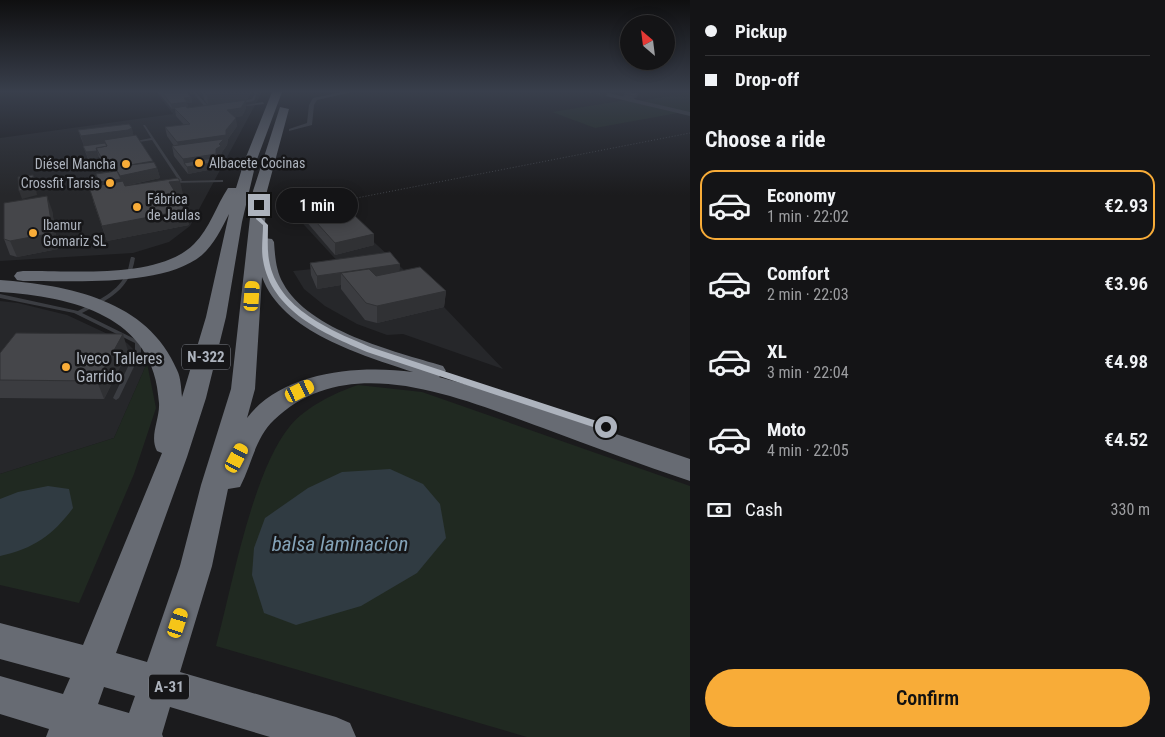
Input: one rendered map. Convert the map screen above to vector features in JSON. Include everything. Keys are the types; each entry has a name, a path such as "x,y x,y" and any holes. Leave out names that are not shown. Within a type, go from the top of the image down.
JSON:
{"highway":[{"name":"N-322","path":"66,737 194,398 216,317 234,222 250,162 264,126"},
{"name":"N-322","path":"142,737 196,566 243,389 260,191 280,126"},
{"path":"0,277 111,274 138,264 178,261 195,251 211,232 250,162"},
{"path":"259,219 265,225 266,260 275,288 295,308 333,334 370,350 690,456"},
{"path":"0,286 50,290 76,304 116,313 134,325 152,344 164,366 173,394 172,423 143,534"},
{"path":"206,523 223,498 237,458 256,423 287,398 314,385 339,377 368,374 394,375 431,382 690,470"},
{"name":"A-31","path":"0,641 113,670 336,737"},
{"path":"0,695 142,737"}],"street":[{"path":"291,130 302,126"}],"lane":[{"path":"144,126 180,180"},
{"path":"124,143 153,139"},
{"path":"171,182 180,180 222,181"},
{"path":"0,296 58,307 76,304 112,295 125,282 138,264"},
{"path":"76,304 138,342 138,352 116,398"}],"path":[{"path":"330,203 690,133"},
{"path":"282,205 302,204"}],"shaded area":[{"path":"84,126 244,126 190,226 169,242 133,253 0,261 0,138"},
{"path":"336,207 444,307 503,369 403,334 387,335 357,324 325,306 304,289 293,271 342,266 294,214"},
{"path":"0,301 18,303 67,315 127,343 147,363 114,438 0,474"},
{"path":"147,363 156,408 134,474 79,603 0,585 0,474 114,438"},
{"path":"358,385 422,392 690,486 690,737 527,737 216,646 236,563 254,500 277,446 290,426 304,413 330,396"}],"water":[{"name":"balsa laminacion","path":"390,469 423,484 440,504 446,538 417,573 361,606 296,625 264,613 252,575 254,548 265,518 308,488 342,472"},
{"path":"48,486 69,489 73,508 58,526 41,540 23,549 0,556 0,499 18,492"}],"building":[{"path":"109,126 131,126 132,128 81,136 78,130"},
{"path":"229,126 226,130 226,135 177,142 165,127"},
{"path":"136,135 153,161 130,165 154,162 157,168 120,176 115,167 107,168 96,148 107,146 104,140"},
{"path":"224,139 219,144 221,146 216,149 216,154 183,159 172,146"},
{"path":"105,143 107,146 96,148 97,151 86,152 83,146"},
{"path":"213,158 212,163 187,167 184,163"},
{"path":"117,171 121,179 99,182 96,174"},
{"path":"33,175 34,188 19,191 18,177"},
{"path":"178,178 180,181 169,182 186,210 102,226 89,187 123,181 125,186"},
{"path":"47,196 53,233 10,241 4,239 4,203"},
{"path":"334,196 374,234 335,243 298,202"},
{"path":"390,252 400,264 317,276 310,263"},
{"path":"420,267 446,291 377,306 366,303 341,273 369,269 376,276"},
{"path":"16,333 123,334 97,381 0,380 0,353"}],"place":[{"name":"Albacete Cocinas","path":"199,163"},
{"name":"Diésel Mancha","path":"126,164"},
{"name":"Crossfit Tarsis","path":"110,183"},
{"name":"Fábrica de Jaulas","path":"137,207"},
{"name":"lbamur Gomariz SL","path":"33,233"},
{"name":"Iveco Talleres Garrido","path":"66,367"}],"route":[{"path":"259,205 259,219 265,225 266,260 275,288 288,303 308,319 333,334 370,350 606,427"}]}
